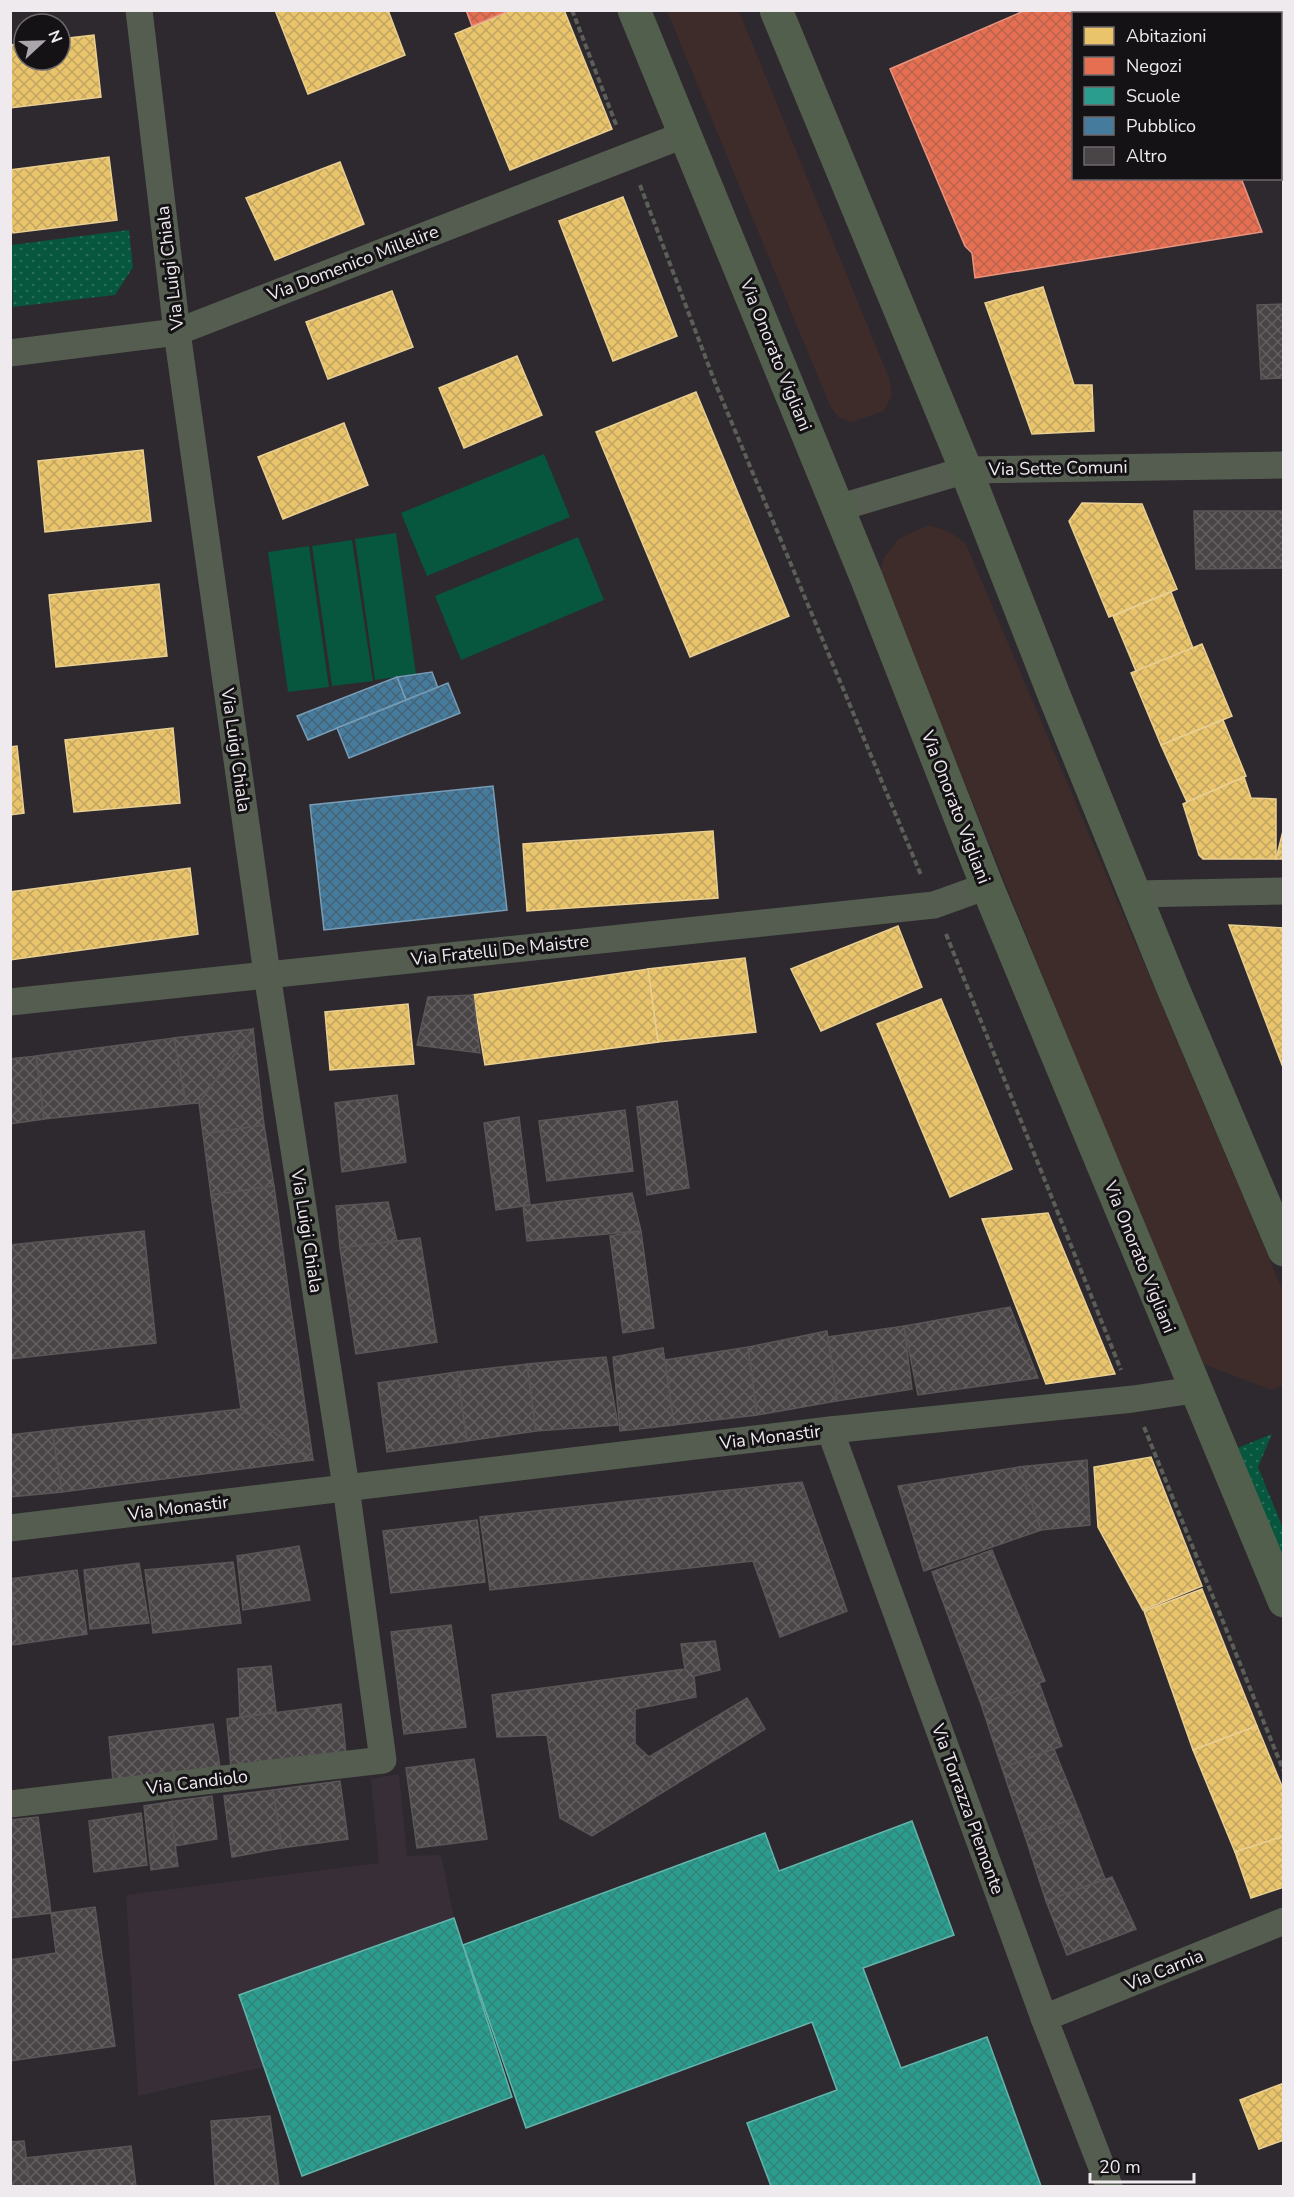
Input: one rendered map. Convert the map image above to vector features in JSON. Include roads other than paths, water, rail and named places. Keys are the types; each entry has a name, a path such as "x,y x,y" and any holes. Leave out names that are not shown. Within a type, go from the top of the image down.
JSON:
{"main road":[{"name":"Via Onorato Vigliani","path":"634,10 838,508 987,886 1194,1390 1284,1601"},
{"path":"776,10 966,470 1135,894 1284,1250"}],"street":[{"name":"Via Luigi Chiala","path":"139,10 177,332 267,974 346,1487"},
{"name":"Via Domenico Millelire","path":"10,353 177,332 686,135"},
{"name":"Via Sette Comuni","path":"838,508 966,470 1284,465"},
{"name":"Via Fratelli De Maistre","path":"10,1002 934,905 987,886"},
{"path":"1135,894 1284,891"},
{"name":"Via Monastir","path":"10,1528 830,1430 1133,1399 1194,1390"},
{"name":"Via Torrazza Piemonte","path":"830,1430 1044,2018 1109,2187"},
{"name":"Via Candiolo","path":"10,1804 383,1760 346,1487"},
{"name":"Via Carnia","path":"1044,2018 1284,1921"}]}
